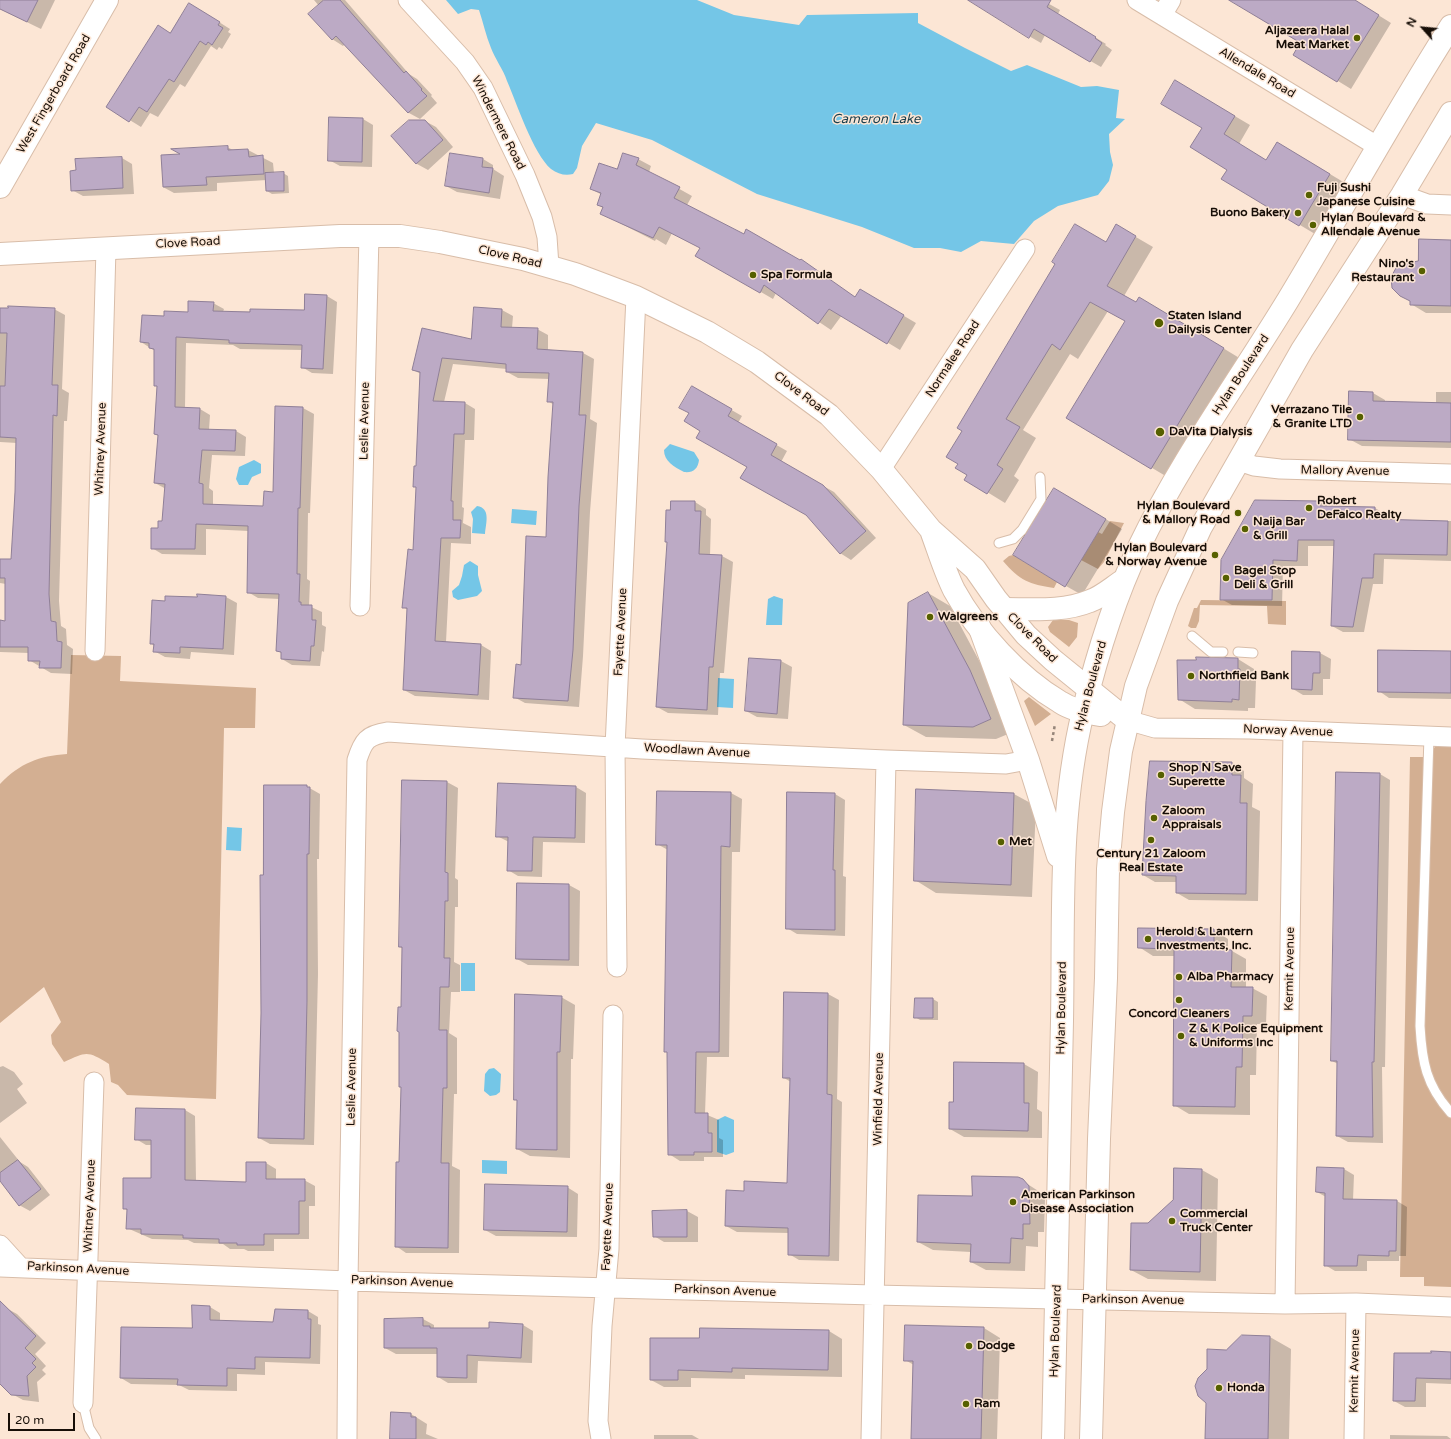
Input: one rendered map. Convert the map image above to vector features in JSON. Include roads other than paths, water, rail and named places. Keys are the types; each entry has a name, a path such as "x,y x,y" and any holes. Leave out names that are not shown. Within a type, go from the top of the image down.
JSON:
{"main road":[{"name":"West Fingerboard Road","path":"0,187 108,0"},
{"name":"Hylan Boulevard","path":"1054,1439 1063,991 1062,870 1069,790 1083,712 1089,689 1102,643 1124,580 1140,544 1209,424 1302,276 1377,146 1451,26"},
{"path":"1092,1439 1099,1131 1106,978 1108,869 1113,812 1121,751 1127,720 1144,660 1166,600 1201,527 1302,350 1402,194 1451,113"},
{"name":"Clove Road","path":"0,254 369,235 420,239 496,253 549,266 636,297 707,332 782,379 829,415 882,469 931,530 975,569 1004,609 1039,647 1127,720"},
{"name":"Clove Road","path":"931,530 954,589 979,626 1008,660 1041,690 1061,703 1083,712 1127,720"},
{"path":"1004,609 1042,610 1072,607 1092,601 1124,580"},
{"path":"979,626 1028,760 1062,870"}],"street":[{"name":"Windermere Road","path":"408,0 465,62 482,88 525,175 542,217 547,237 549,266"},
{"name":"Allendale Road","path":"1137,0 1166,7 1377,146"},
{"path":"1402,194 1427,204 1451,205"},
{"name":"Leslie Avenue","path":"360,606 369,235"},
{"name":"Whitney Avenue","path":"95,651 106,248"},
{"name":"Normalee Road","path":"882,469 1025,248"},
{"name":"Fayette Avenue","path":"617,967 615,747 636,297"},
{"name":"Mallory Avenue","path":"1239,461 1254,466 1280,470 1451,474"},
{"name":"Norway Avenue","path":"1127,720 1155,728 1451,737"},
{"name":"Kermit Avenue","path":"1285,1304 1293,731"},
{"name":"Woodlawn Avenue","path":"368,738 377,733 388,732 615,747 886,760 1006,764 1028,760"},
{"name":"Leslie Avenue","path":"347,1439 348,1281 357,760 361,747 368,738"},
{"name":"Winfield Avenue","path":"871,1439 886,760"},
{"name":"Fayette Avenue","path":"601,1439 598,1421 602,1326 609,1249 613,1015"},
{"name":"Whitney Avenue","path":"83,1403 94,1082"},
{"path":"0,1245 20,1267"},
{"name":"Parkinson Avenue","path":"0,1267 348,1281 605,1288 1285,1304 1356,1303 1451,1306"},
{"name":"Kermit Avenue","path":"1354,1439 1356,1303"}],"lane":[{"path":"999,543 1013,539 1022,530 1041,499 1040,477"},
{"path":"1192,636 1211,652 1223,652"},
{"path":"1238,652 1253,653"},
{"path":"1429,736 1420,1026 1422,1059 1430,1083 1451,1113"},
{"path":"83,1403 89,1428 96,1439"}],"water":[{"name":"Cameron Lake","path":"446,0 697,0 734,15 799,25 807,15 918,13 918,23 1011,71 1027,65 1081,87 1097,86 1119,90 1116,118 1125,119 1109,134 1110,152 1113,165 1109,181 1098,195 1058,206 1034,221 1014,244 981,241 961,252 940,248 914,248 862,227 757,194 652,140 596,123 582,146 577,168 573,174 564,175 556,172 544,162 532,140 491,48 479,10 471,9 458,14"},
{"path":"670,444 694,452 699,460 698,466 690,472 684,472 670,463 664,454 664,450"},
{"path":"254,460 261,464 261,473 252,477 248,485 239,485 236,479 239,467"},
{"path":"477,506 481,507 486,513 487,521 485,534 472,533 473,519 471,512"},
{"path":"512,509 537,511 536,525 511,523"},
{"path":"470,561 478,566 478,575 482,591 477,596 458,600 453,597 452,591 459,585 464,565"},
{"path":"774,596 783,599 782,625 766,625 768,599"},
{"path":"718,678 734,679 733,708 717,707"},
{"path":"227,827 242,828 241,851 226,850"},
{"path":"461,963 475,963 475,991 461,991"},
{"path":"494,1068 501,1074 500,1092 496,1095 490,1096 484,1091 485,1074 489,1069"},
{"path":"725,1116 734,1120 734,1152 726,1155 717,1152 717,1120"},
{"path":"482,1160 507,1161 507,1174 482,1173"}],"place":[{"name":"Aljazeera Halal Meat Market","path":"1357,38"},
{"name":"Fuji Sushi Japanese Cuisine","path":"1309,195"},
{"name":"Buono Bakery","path":"1298,213"},
{"name":"Hylan Boulevard & Allendale Avenue","path":"1313,225"},
{"name":"Nino's Restaurant","path":"1422,271"},
{"name":"Spa Formula","path":"753,275"},
{"name":"Staten Island Dailysis Center","path":"1159,323"},
{"name":"Verrazano Tile & Granite LTD","path":"1360,417"},
{"name":"DaVita Dialysis","path":"1160,432"},
{"name":"Robert DeFalco Realty","path":"1309,508"},
{"name":"Hylan Boulevard & Mallory Road","path":"1238,513"},
{"name":"Naija Bar & Grill","path":"1245,529"},
{"name":"Hylan Boulevard & Norway Avenue","path":"1215,555"},
{"name":"Bagel Stop Deli & Grill","path":"1226,578"},
{"name":"Walgreens","path":"930,617"},
{"name":"Northfield Bank","path":"1191,676"},
{"name":"Shop N Save Superette","path":"1161,775"},
{"name":"Zaloom Appraisals","path":"1154,818"},
{"name":"Century 21 Zaloom Real Estate","path":"1151,840"},
{"name":"Met","path":"1001,842"},
{"name":"Herold & Lantern Investments, Inc.","path":"1148,939"},
{"name":"Alba Pharmacy","path":"1179,977"},
{"name":"Concord Cleaners","path":"1179,1000"},
{"name":"Z & K Police Equipment & Uniforms Inc","path":"1181,1036"},
{"name":"American Parkinson Disease Association","path":"1013,1202"},
{"name":"Commercial Truck Center","path":"1172,1221"},
{"name":"Dodge","path":"969,1346"},
{"name":"Honda","path":"1219,1388"},
{"name":"Ram","path":"966,1404"}]}
